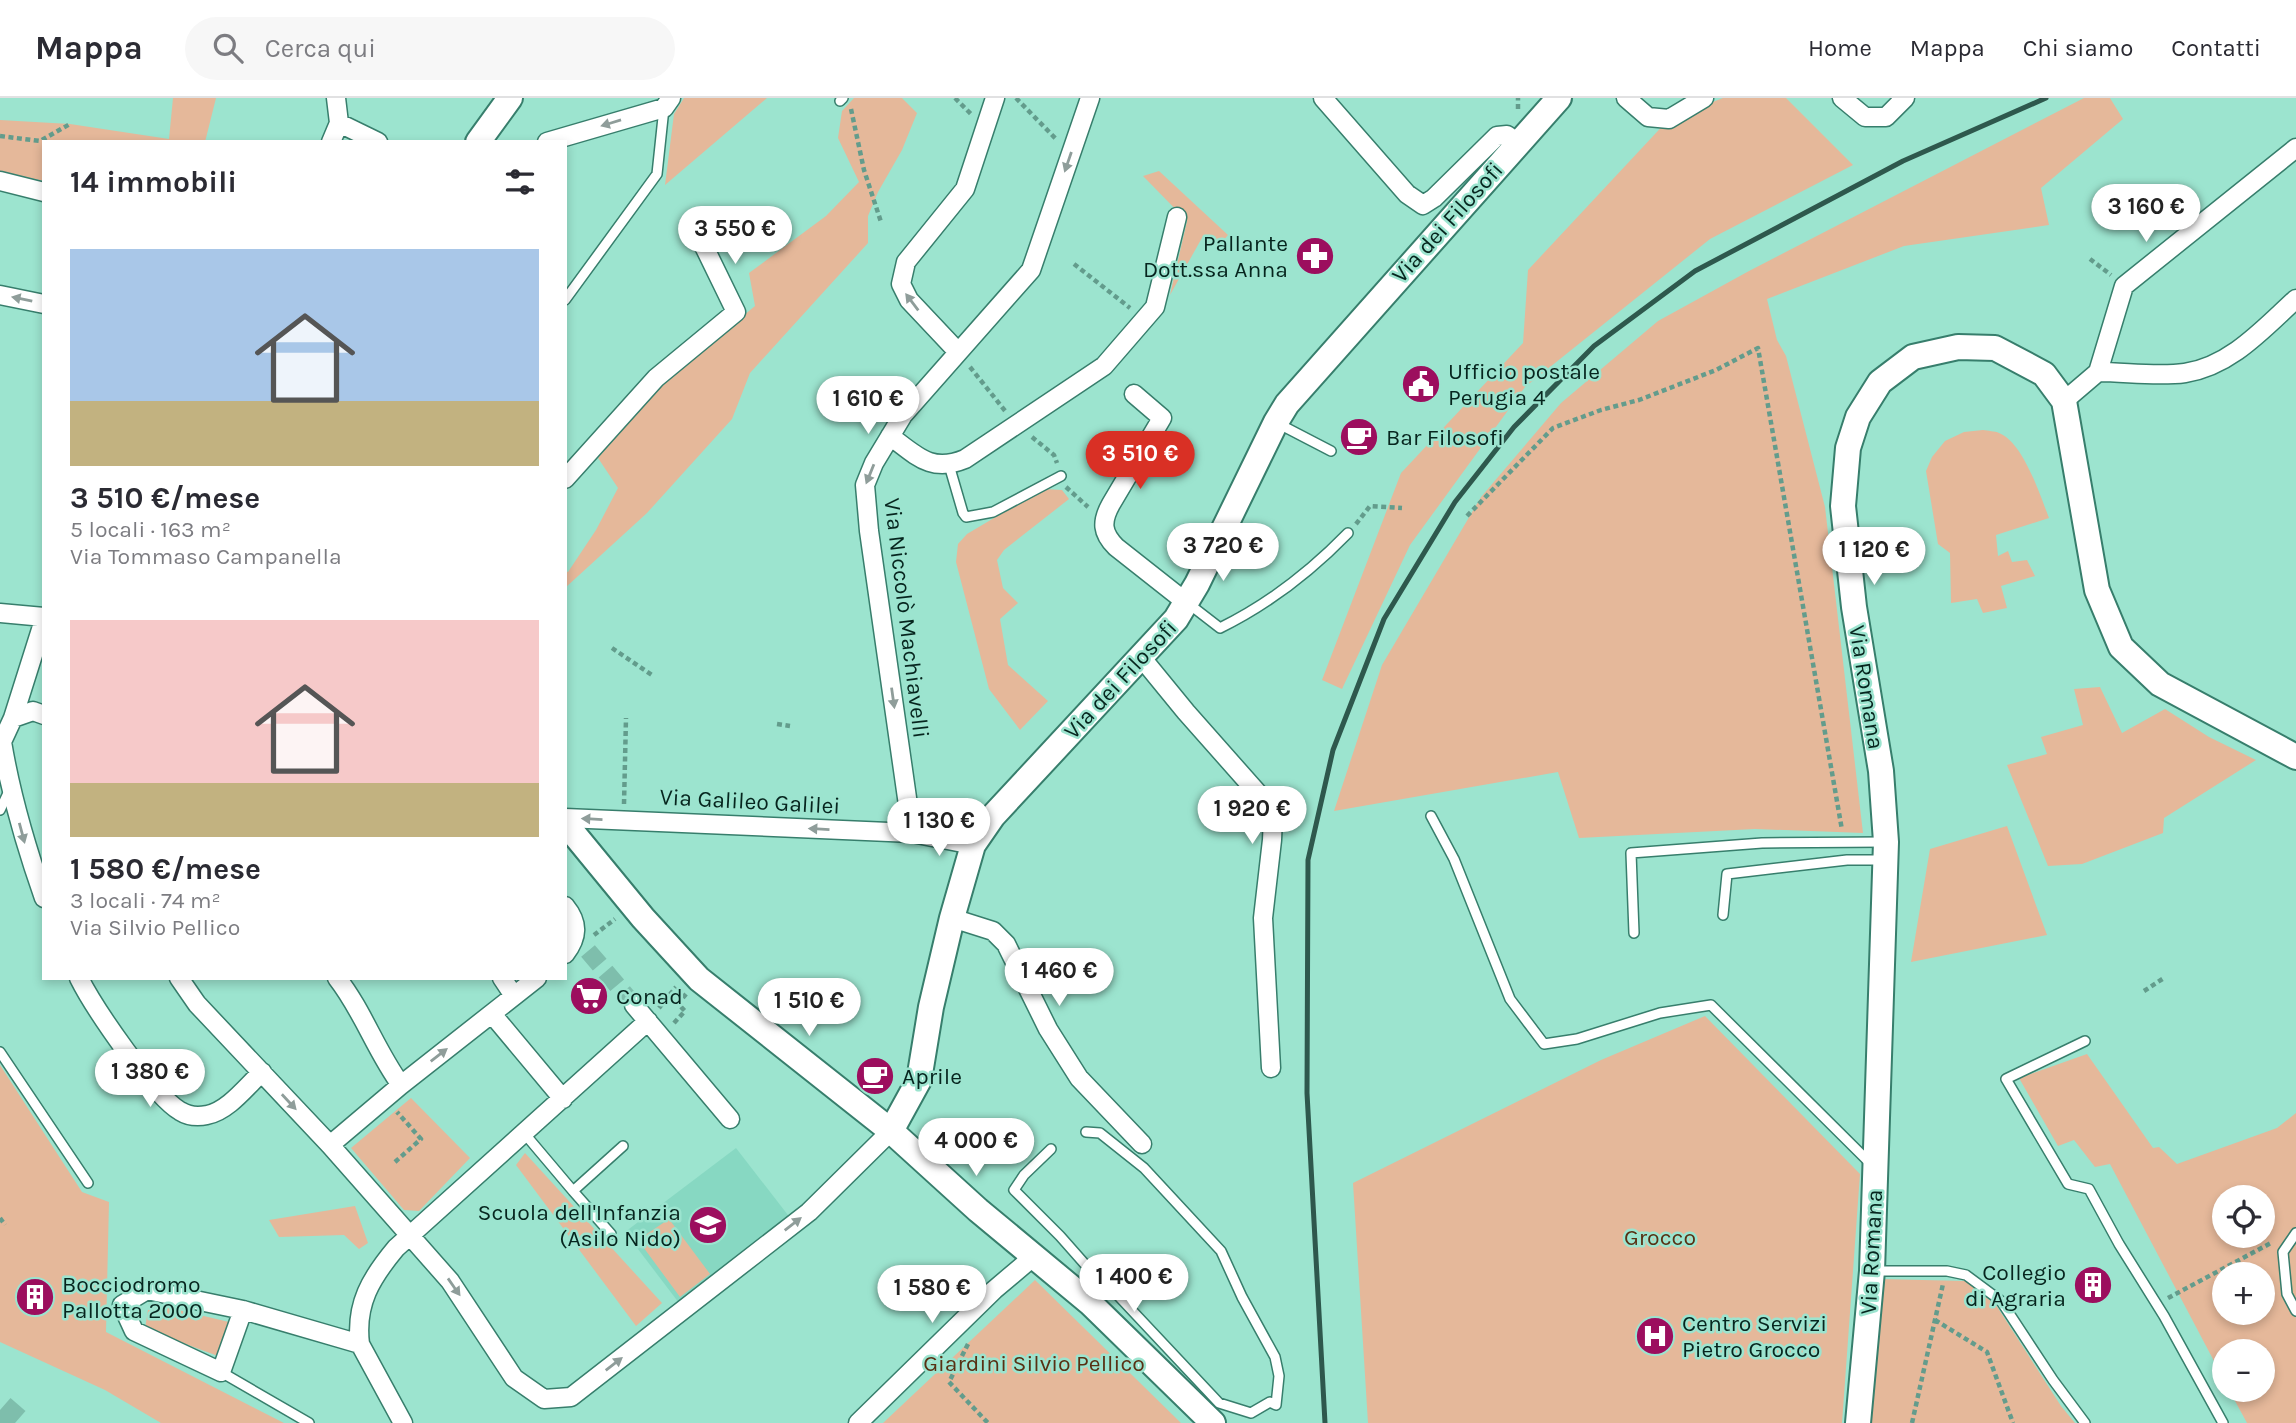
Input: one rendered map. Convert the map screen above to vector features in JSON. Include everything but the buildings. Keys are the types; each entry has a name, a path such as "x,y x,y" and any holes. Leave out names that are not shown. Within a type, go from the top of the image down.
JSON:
{"main road":[{"path":"479,140 510,98"},
{"name":"Via dei Filosofi","path":"891,1131 919,1080 931,1007 973,845 993,816 1176,620 1187,603 1276,422 1304,383 1559,98"},
{"name":"Via Romana","path":"1858,1423 1872,1271 1886,851 1881,771 1854,607 1843,506 1848,449 1858,417 1880,382 1913,357 1958,347 1995,348 2044,374 2064,401 2097,590 2122,647 2160,684 2296,757"},
{"path":"567,825 690,971 891,1131 1033,1257 1090,1303 1213,1423"}],"street":[{"path":"332,140 339,123 336,98"},
{"path":"958,352 909,300 901,284 906,262 965,189 995,98"},
{"name":"Via Niccolò Machiavelli","path":"912,833 869,531 866,485 874,463 903,415 1031,270 1090,98"},
{"name":"Via dei Filosofi","path":"1323,98 1407,194 1423,205 1434,198 1497,136 1507,135 1518,143"},
{"path":"1626,98 1648,117 1669,119 1704,98"},
{"path":"1842,98 1865,117 1886,117 1905,98"},
{"path":"553,140 668,103"},
{"path":"339,123 373,140"},
{"path":"2064,401 2098,372 2124,286 2296,148"},
{"path":"0,181 42,192"},
{"path":"890,436 930,464 950,465 965,459 1104,366 1155,307 1177,217"},
{"path":"567,477 656,378 736,312 699,236"},
{"path":"0,295 42,304"},
{"path":"2098,372 2185,373 2205,368 2242,347 2296,299"},
{"path":"1134,394 1162,418 1111,504 1104,522 1106,538 1187,603"},
{"path":"0,613 42,618"},
{"path":"42,624 13,718 1,744 24,843 42,892"},
{"path":"1141,657 1263,799 1273,816 1263,918 1270,1068"},
{"path":"13,718 33,710 42,714"},
{"name":"Via Galileo Galilei","path":"567,818 912,833 973,845"},
{"path":"567,909 576,922 577,949"},
{"path":"952,918 993,931 1006,944 1048,1029 1079,1077 1142,1144"},
{"path":"80,980 90,1001 155,1087 180,1111 192,1116 215,1113 261,1072"},
{"path":"179,980 197,1004 330,1145 450,1281 514,1378 544,1399 571,1398 809,1212 891,1131"},
{"path":"338,980 401,1085"},
{"path":"503,980 514,996"},
{"path":"330,1145 534,980"},
{"path":"634,1005 730,1119"},
{"path":"492,1014 563,1099"},
{"path":"403,1423 360,1344 358,1324 365,1294 380,1267 410,1234 648,1021"},
{"path":"858,1423 994,1290 1033,1257"},
{"path":"243,1310 221,1373 134,1331 122,1305 147,1290 243,1310 360,1344"}],"lane":[{"path":"567,297 657,174 668,103"},
{"path":"1276,422 1331,451"},
{"path":"950,465 966,517 993,513 1061,477"},
{"path":"1187,603 1220,628 1252,612 1327,554 1348,533"},
{"path":"0,810 10,789"},
{"path":"1431,816 1454,859 1510,999 1544,1044 1577,1039 1660,1013 1711,1005 1876,1168"},
{"path":"1634,933 1631,853 1762,843 1843,843 1886,851"},
{"path":"1723,915 1727,874 1847,860 1886,851"},
{"path":"2085,1041 2006,1079 2068,1184 2089,1189 2223,1423"},
{"path":"0,1052 88,1183"},
{"path":"1051,1149 1024,1175 1014,1190 1219,1403 1251,1413 1270,1402 1276,1405 1279,1376 1275,1357 1242,1297 1221,1251 1144,1168 1100,1133 1086,1132"},
{"path":"524,1133 611,1234"},
{"path":"573,1191 624,1146"},
{"path":"2296,1233 2283,1252 2287,1294 2296,1311"},
{"path":"1872,1271 1947,1271 1966,1275 2001,1301 2085,1423"},
{"path":"1090,1303 1110,1287"},
{"path":"221,1373 309,1423"}],"path":[{"path":"1016,98 1071,154"},
{"path":"844,99 881,222"},
{"path":"0,136 40,141 70,124"},
{"path":"1074,264 1144,319"},
{"path":"1467,516 1553,428 1601,410 1639,400 1716,370 1758,348 1843,843"},
{"path":"958,352 1016,425 1054,455 1064,486 1104,522"},
{"path":"1348,533 1370,506 1402,508"},
{"path":"612,648 652,675"},
{"path":"624,820 626,718"},
{"path":"776,724 789,726"},
{"path":"577,949 632,905"},
{"path":"648,1021 690,971"},
{"path":"2144,991 2164,978"},
{"path":"678,1004 685,1011"},
{"path":"395,1162 421,1139 396,1111"},
{"path":"0,1218 5,1225"},
{"path":"2157,1304 2277,1239"},
{"path":"1912,1423 1947,1271"},
{"path":"1935,1320 1987,1352 2013,1423"},
{"path":"972,1336 949,1382 988,1423"}],"shaded area":[{"name":"Scuola dell'Infanzia (Asilo Nido)","path":"736,1148 791,1219 679,1303 625,1232"}],"green space":[{"path":"173,98 216,98 206,140 42,140 42,181 0,171 0,120 70,124 169,139"},
{"path":"684,98 767,98 665,185 674,114"},
{"path":"854,98 902,98 917,113 902,150 878,192 868,216 868,243 750,373 732,419 647,513 567,586 567,572 596,530 618,488 598,458 662,383 755,306 749,273 826,216 859,182 838,138 842,111"},
{"path":"1723,98 1786,98 1853,165 1710,239 1525,387 1410,545 1342,689 1322,680 1401,473 1523,343 1528,270 1669,119"},
{"path":"2084,98 2110,98 2123,119 2041,188 2049,225 1904,246 1767,299 1777,340 1786,356 1825,507 1863,833 1755,829 1579,838 1558,772 1334,811 1382,665 1481,497 1561,403 1658,321"},
{"path":"1159,171 1228,235 1217,248 1203,236 1170,295 1187,221 1143,176"},
{"path":"1983,430 1999,433 2016,447 2030,470 2049,518 1996,535 1998,556 2008,551 2012,562 2027,560 2035,576 2001,586 2007,608 1983,613 1977,599 1951,603 1950,553 1938,544 1926,471 1932,457 1945,441 1964,432"},
{"path":"1043,489 1062,490 1069,499 1004,550 997,560 1003,588 1018,603 1000,619 1008,665 1048,701 1020,730 989,689 956,562 958,544 967,534"},
{"path":"2100,687 2122,733 2165,709 2209,737 2256,760 2164,818 2163,833 2082,864 2048,866 2007,765 2047,754 2041,737 2083,725 2074,689"},
{"path":"2007,826 2047,935 1911,962 1930,849"},
{"name":"Grocco","path":"1705,1016 1860,1174 1842,1423 1368,1423 1353,1183 1601,1060"},
{"path":"2087,1054 2153,1148 2159,1147 2177,1164 2277,1128 2296,1113 2296,1423 2247,1423 2236,1402 2275,1402 2275,1339 2212,1339 2212,1357 2110,1164 2095,1167 2074,1140 2058,1146 2019,1078"},
{"path":"0,1065 82,1192 109,1202 106,1332 284,1423 161,1423 105,1390 0,1342"},
{"path":"411,1098 470,1158 419,1211 404,1210 351,1148"},
{"path":"525,1153 662,1303 636,1326 516,1165"},
{"path":"355,1206 368,1243 359,1249 344,1235 279,1237 269,1220"},
{"path":"669,1219 710,1274 680,1297 638,1240"},
{"path":"1880,1279 1965,1281 1996,1305 2061,1406 2075,1423 1868,1423"},
{"name":"Giardini Silvio Pellico","path":"1035,1280 1181,1423 883,1423"},
{"path":"149,1303 229,1322 218,1356 145,1329"}],"tunnel":[{"path":"588,951 634,1005"},
{"path":"0,1410 15,1423"}],"railway":[{"path":"1325,1423 1307,1093 1308,860 1333,750 1384,619 1455,502 1514,427 1594,346 1695,271 1903,161 2046,98"}],"place":[{"name":"Pallante Dott.ssa Anna","path":"1315,256"},
{"name":"Ufficio postale Perugia 4","path":"1421,384"},
{"name":"Bar Filosofi","path":"1359,437"},
{"name":"Conad","path":"589,996"},
{"name":"Aprile","path":"875,1076"},
{"name":"Scuola dell'Infanzia (Asilo Nido)","path":"708,1225"},
{"name":"Collegio di Agraria","path":"2093,1285"},
{"name":"Bocciodromo Pallotta 2000","path":"35,1297"},
{"name":"Centro Servizi Pietro Grocco","path":"1655,1336"}]}
